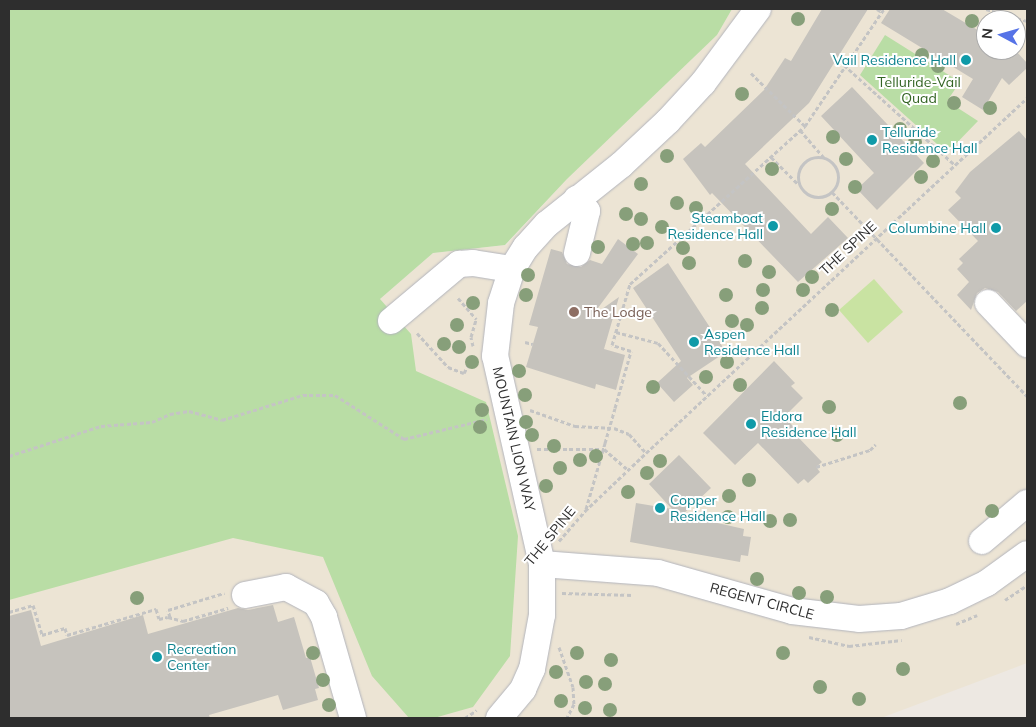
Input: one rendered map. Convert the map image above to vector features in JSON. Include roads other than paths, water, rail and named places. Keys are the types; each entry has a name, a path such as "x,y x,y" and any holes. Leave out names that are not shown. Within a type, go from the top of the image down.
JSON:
{"street":[{"name":"MOUNTAIN LION WAY","path":"489,714 523,689 532,669 542,615 542,564 524,473 506,414 495,356 496,333 512,270 526,247 547,224 668,122 709,76 758,9"},
{"path":"577,199 587,211 577,254"},
{"path":"391,321 459,264 473,263 512,270"},
{"path":"988,303 1027,344"},
{"path":"1022,558 986,537 1027,503"},
{"name":"REGENT CIRCLE","path":"542,564 658,573 792,611 859,619 928,610 987,583 1022,558"},
{"path":"239,597 286,587 316,603 324,617 353,718"}],"place":[{"name":"Vail Residence Hall","path":"966,60"},
{"name":"Telluride Residence Hall","path":"872,140"},
{"name":"Steamboat Residence Hall","path":"773,226"},
{"name":"Columbine Hall","path":"996,228"},
{"name":"The Lodge","path":"574,312"},
{"name":"Aspen Residence Hall","path":"694,342"},
{"name":"Eldora Residence Hall","path":"751,424"},
{"name":"Copper Residence Hall","path":"660,508"},
{"name":"Recreation Center","path":"157,657"}],"park label":[{"name":"Telluride-Vail Quad","path":"919,90"}]}
